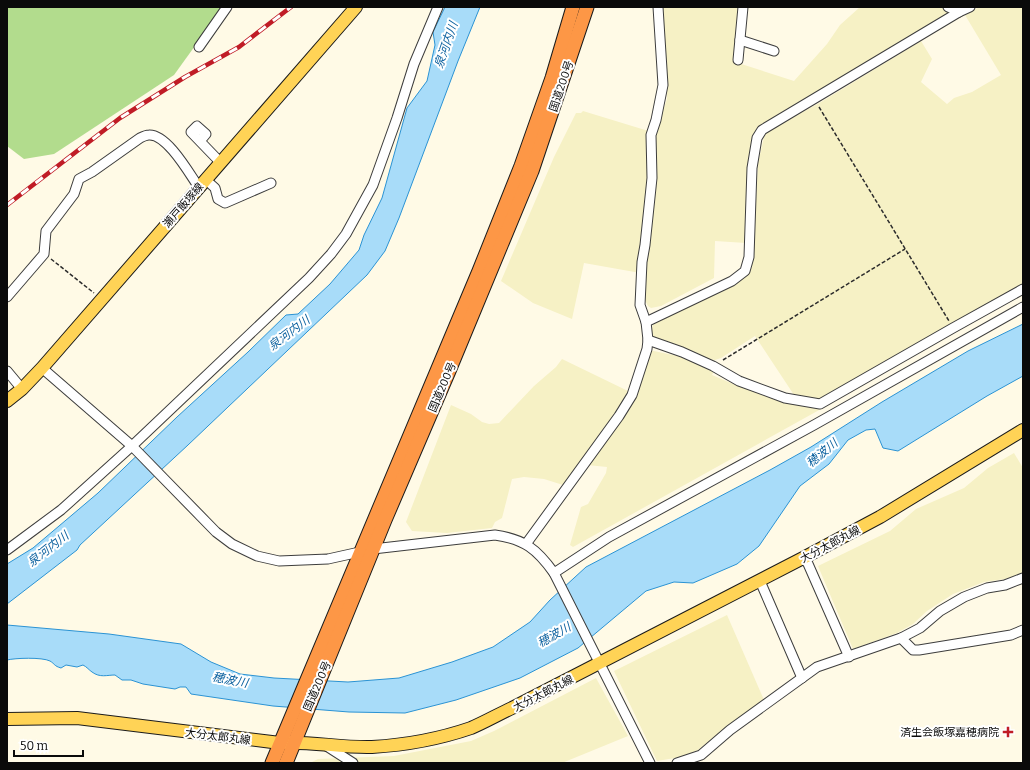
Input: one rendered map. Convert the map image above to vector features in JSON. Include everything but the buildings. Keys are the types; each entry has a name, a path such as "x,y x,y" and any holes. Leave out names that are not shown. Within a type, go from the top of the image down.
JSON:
{"highway":[{"name":"国道200号","path":"337,624 360,552 480,271 521,166 552,78 573,7"},
{"name":"国道200号","path":"286,763 292,735 337,624 373,549 532,171 587,7"},
{"name":"国道200号","path":"272,763 280,743 292,735"}],"main road":[{"name":"瀬戸飯塚線","path":"7,401 22,389 42,368 356,7"},
{"name":"大分太郎丸線","path":"292,735 325,745 371,747 421,742 471,727 598,660 806,557 880,517 1023,430"},
{"name":"大分太郎丸線","path":"7,719 77,718 280,743"}],"street":[{"path":"199,47 226,7"},
{"path":"7,550 61,510 132,446 309,278 331,254 346,234 373,186 414,64 438,7"},
{"path":"526,544 628,402 632,395 646,349 648,340 646,322 640,305 642,262 652,178 651,135 656,120 663,85 658,7"},
{"path":"738,60 743,7"},
{"path":"948,7 958,12"},
{"path":"646,322 732,281 745,271 749,257 752,168 757,138 762,130 958,12 970,7"},
{"path":"740,40 774,52"},
{"path":"7,297 44,254 46,231 74,194 79,179 92,172 140,138 149,135 157,137 169,146 202,183 215,188 218,199 225,202 271,182"},
{"path":"200,141 220,162"},
{"path":"648,340 682,352 713,366 739,381 785,398 820,404 1023,289"},
{"path":"554,573 609,537 807,429 1023,307"},
{"path":"42,368 132,446 163,476 216,532 232,544 257,556 279,561 328,559 373,549 495,535 508,537 526,544 543,558 554,573 650,763"},
{"path":"7,371 22,389"},
{"path":"806,557 849,657"},
{"path":"678,763 701,755 730,730 817,667 900,638 920,628 940,611 964,597 987,588 1005,585 1023,578"},
{"path":"760,581 802,678"},
{"path":"900,638 913,650 919,650 1011,634 1023,630"},
{"path":"325,745 353,763"}],"path":[{"path":"813,99 953,328"},
{"path":"713,366 905,249"},
{"path":"44,254 101,299"}],"shaded area":[{"path":"663,7 740,7 735,62 794,81 827,44 840,25 860,7 940,7 951,12 759,128 746,243 715,241 714,278 661,306 651,308 645,300 646,274 584,263 572,319 533,303 501,281 554,157 576,113 581,113 583,111 655,133 667,99"},
{"path":"979,7 1023,7 1023,285 822,400 794,395 755,336 721,358 715,360 703,358 687,349 651,337 653,325 658,321 728,286 753,255 758,163 765,133 821,102 921,41 932,59 921,82 947,104 954,98 972,92 1001,75 965,15"},
{"path":"649,350 678,356 714,371 712,375 738,386 775,397 784,402 821,409 573,547 570,545 581,507 588,504 606,473 607,467 587,465 625,414"},
{"path":"562,359 628,391 619,408 563,485 544,479 524,477 512,479 502,518 495,522 492,528 447,533 412,531 406,522 451,405 471,414 482,422 489,424 499,423 534,386 556,367"},
{"path":"1014,453 1023,468 1023,573 1005,579 984,582 953,594 927,611 913,624 897,633 853,649 818,566 890,531 916,509 964,488 988,468"},
{"path":"727,615 764,700 726,727 698,750 681,757 657,761 614,671"},
{"path":"596,678 628,736 562,763 310,763 318,759 394,756 471,741 494,731"}],"green space":[{"path":"7,7 223,7 174,75 54,154 24,159 7,146"}],"water":[{"name":"泉河内川","path":"445,7 480,7 385,251 367,275 80,545 77,550 7,604 7,564 33,548 98,493 286,315 298,314 330,284 359,250 364,235 382,198 407,108 427,81 435,45 433,32"},
{"name":"穂波川","path":"1023,324 1023,376 987,396 898,451 883,448 875,429 866,430 848,440 829,464 800,486 759,546 737,564 693,583 674,582 646,591 578,648 520,678 456,700 405,713 349,712 273,706 191,694 186,687 175,689 143,684 131,680 122,680 115,675 98,675 83,665 77,667 66,665 61,668 50,661 35,658 7,660 7,625 109,634 181,644 211,662 240,674 274,678 348,682 399,678 452,662 493,647 530,622 550,600 586,567 770,470 811,447 882,402 968,351"}],"railway":[{"path":"7,205 120,118 185,77 239,47 291,7"}],"place":[{"name":"済生会飯塚嘉穂病院","path":"1008,732"}]}
